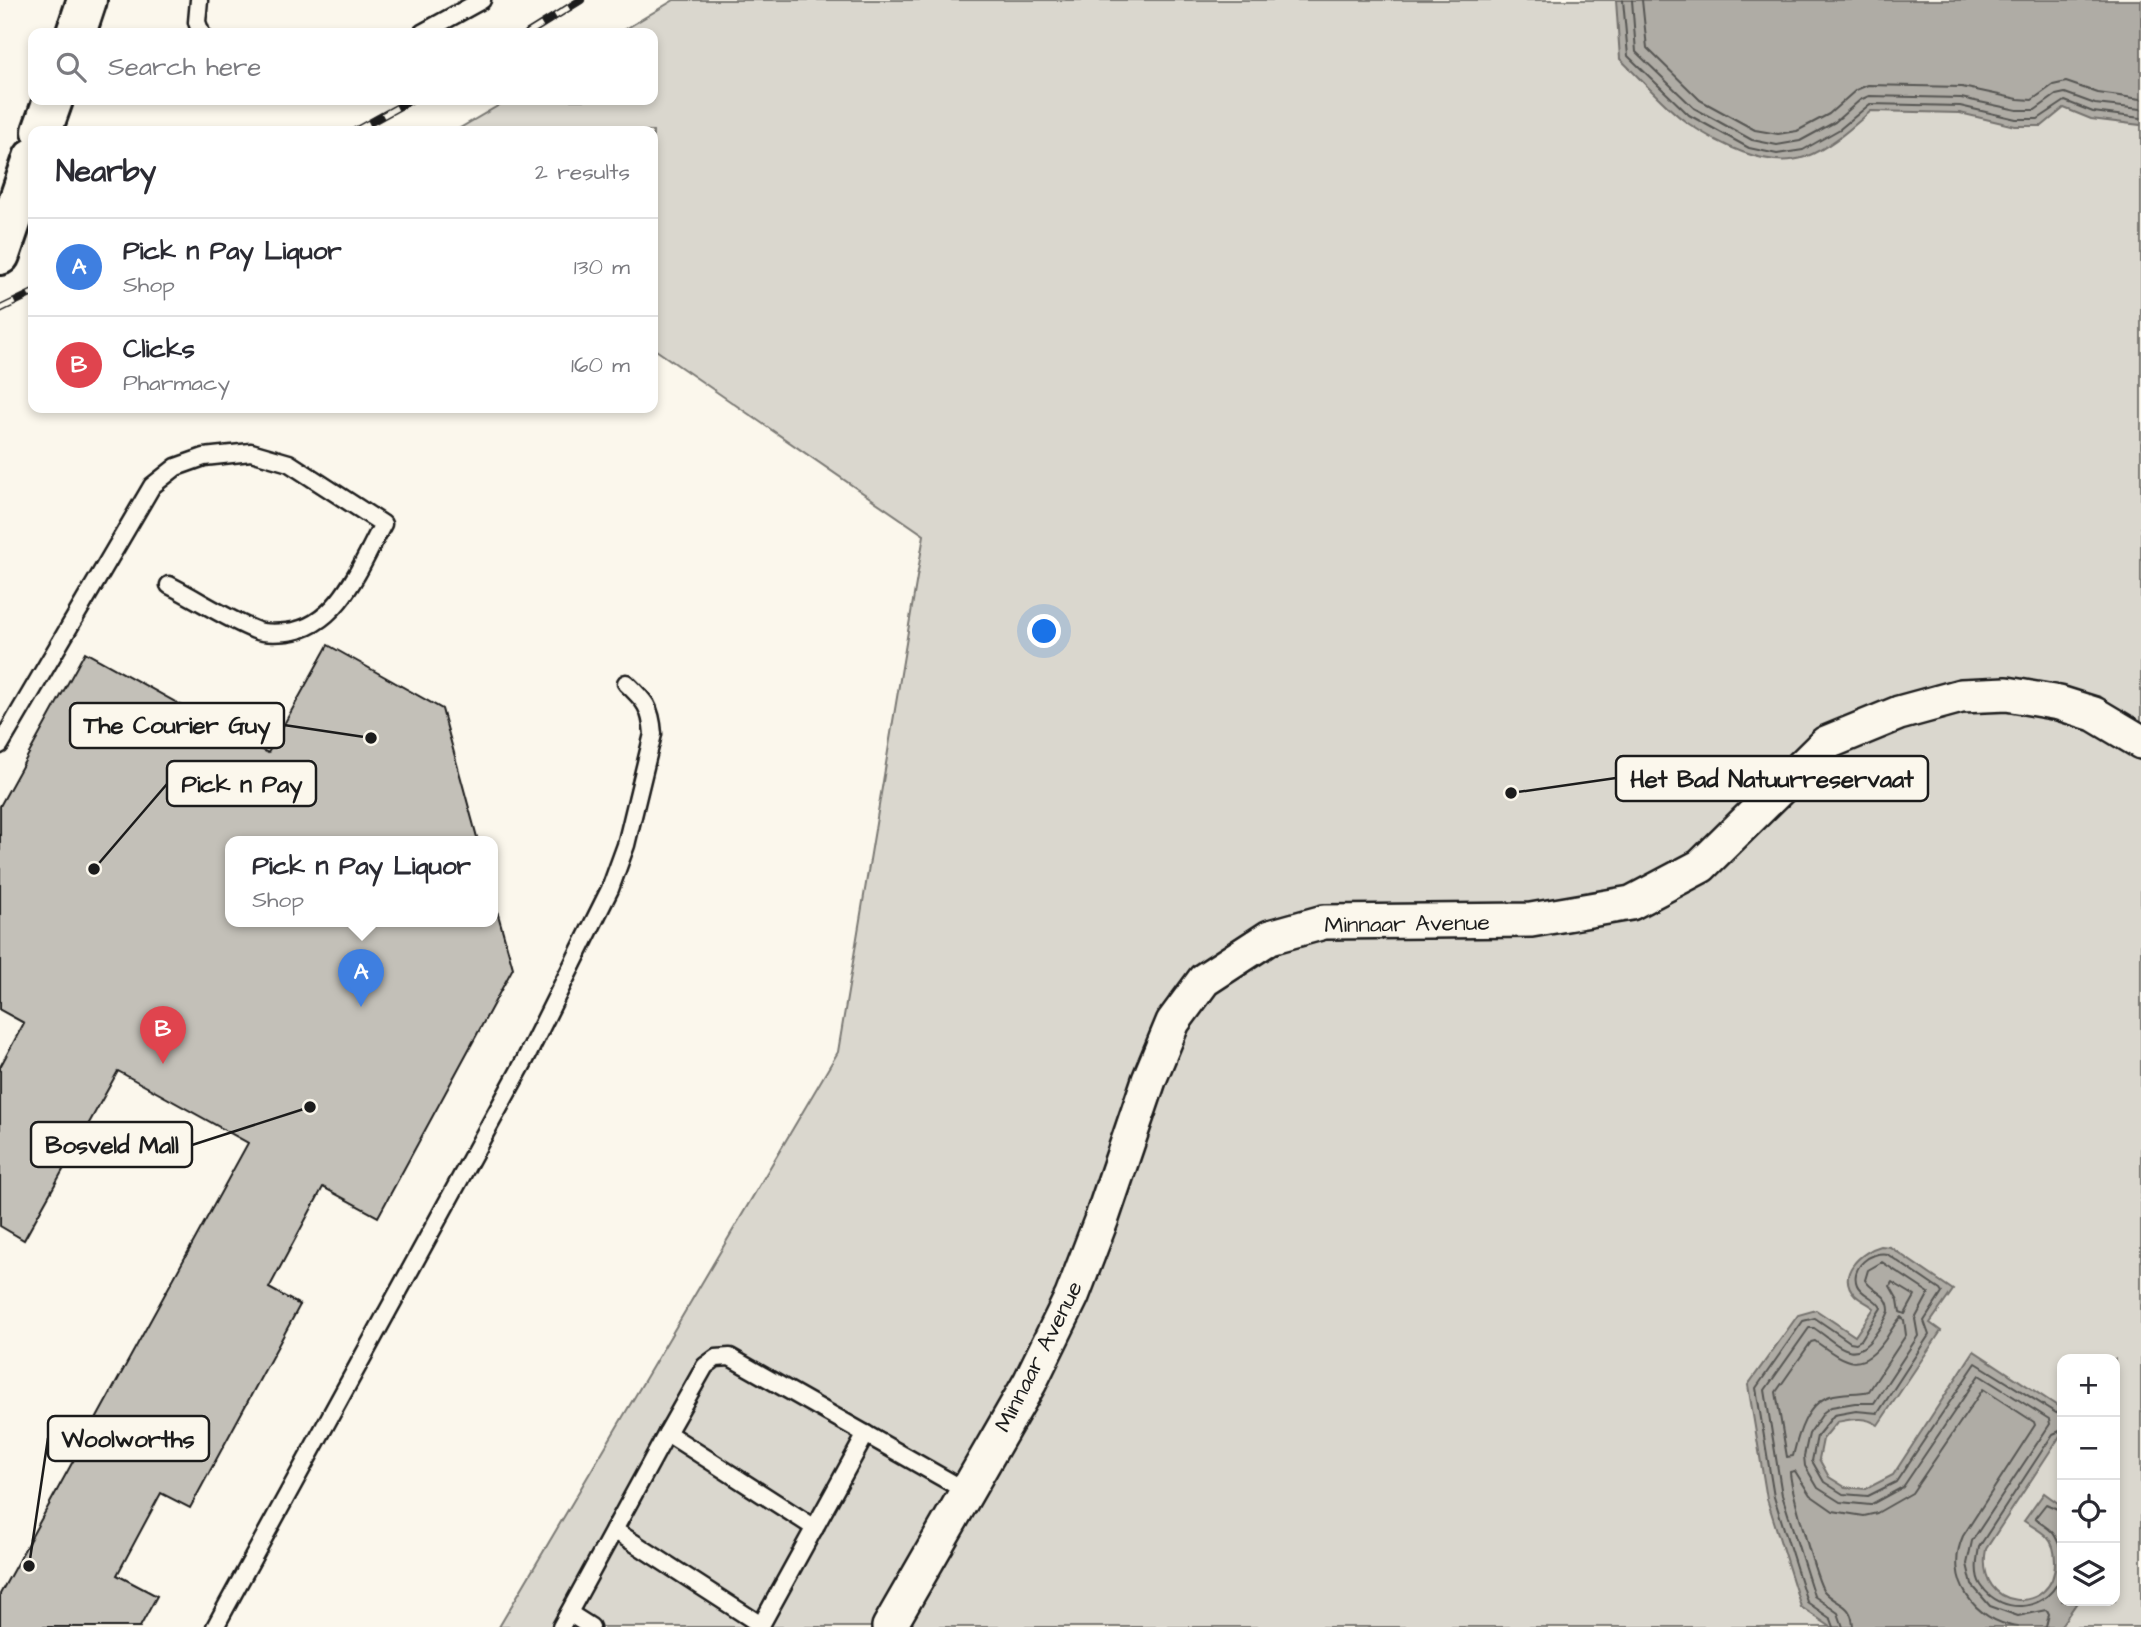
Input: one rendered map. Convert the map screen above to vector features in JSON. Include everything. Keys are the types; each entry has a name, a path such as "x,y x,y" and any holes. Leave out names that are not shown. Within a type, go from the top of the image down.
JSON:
{"main road":[{"path":"78,28 88,0"},
{"path":"44,126 51,105"},
{"path":"0,255 28,173"}],"street":[{"name":"Minnaar Avenue","path":"888,1627 1030,1382 1072,1296 1149,1080 1173,1022 1204,980 1270,937 1324,922 1531,920 1630,903 1700,866 1826,743 1899,713 1961,696 2007,694 2059,703 2094,714 2141,742"}],"lane":[{"path":"199,0 197,22 199,28"},
{"path":"431,28 482,0"},
{"path":"0,746 152,486 176,467 204,457 251,452 289,463 383,524 342,598 322,617 300,631 275,634 256,631 169,585"},
{"path":"215,1627 518,1072 610,889 626,845 653,734 652,716 646,702 626,683"},
{"path":"591,1627 565,1620 705,1366 716,1358 730,1357 966,1491"},
{"path":"667,1433 815,1528"},
{"path":"614,1530 760,1626 866,1434"}],"shaded area":[{"path":"674,0 2141,0 2141,1627 499,1627 838,1052 924,535 658,351 658,126 464,126 499,105 658,105 658,28 627,28"}],"water":[{"path":"1616,0 2141,0 2141,125 2091,119 2064,108 2042,126 2015,126 1960,113 1871,111 1832,143 1805,157 1775,160 1759,157 1727,146 1686,122 1620,59"},
{"path":"1881,1246 1890,1247 1953,1290 1930,1323 1941,1331 1878,1425 1863,1419 1837,1422 1823,1439 1819,1459 1829,1477 1845,1487 1866,1489 1893,1475 1974,1351 2057,1406 2057,1441 1986,1549 1986,1570 1992,1586 2003,1595 2016,1600 2043,1592 2052,1580 2055,1562 2053,1548 2047,1537 2024,1521 2044,1493 2057,1502 2057,1606 2075,1606 2060,1627 1831,1627 1801,1607 1767,1499 1748,1385 1798,1315 1816,1310 1855,1336 1874,1308 1857,1297 1850,1287 1849,1272 1859,1258"}],"building":[{"path":"328,645 442,709 477,836 225,836 225,927 498,927 498,914 513,968 378,1217 323,1187 269,1288 300,1305 190,1508 161,1493 117,1575 157,1596 140,1627 0,1627 0,1594 248,1143 118,1071 24,1240 0,1226 0,1067 24,1023 0,1010 0,806 85,652 268,753"}],"railway":[{"path":"536,28 581,0"},
{"path":"364,126 402,105"},
{"path":"0,309 28,295"}],"place":[{"name":"The Courier Guy","path":"371,738"},
{"name":"Het Bad Natuurreservaat","path":"1511,793"},
{"name":"Pick n Pay","path":"94,869"},
{"name":"Pick n Pay Liquor","path":"361,1007"},
{"name":"Clicks","path":"163,1064"},
{"name":"Bosveld Mall","path":"310,1107"},
{"name":"Woolworths","path":"29,1566"}]}
